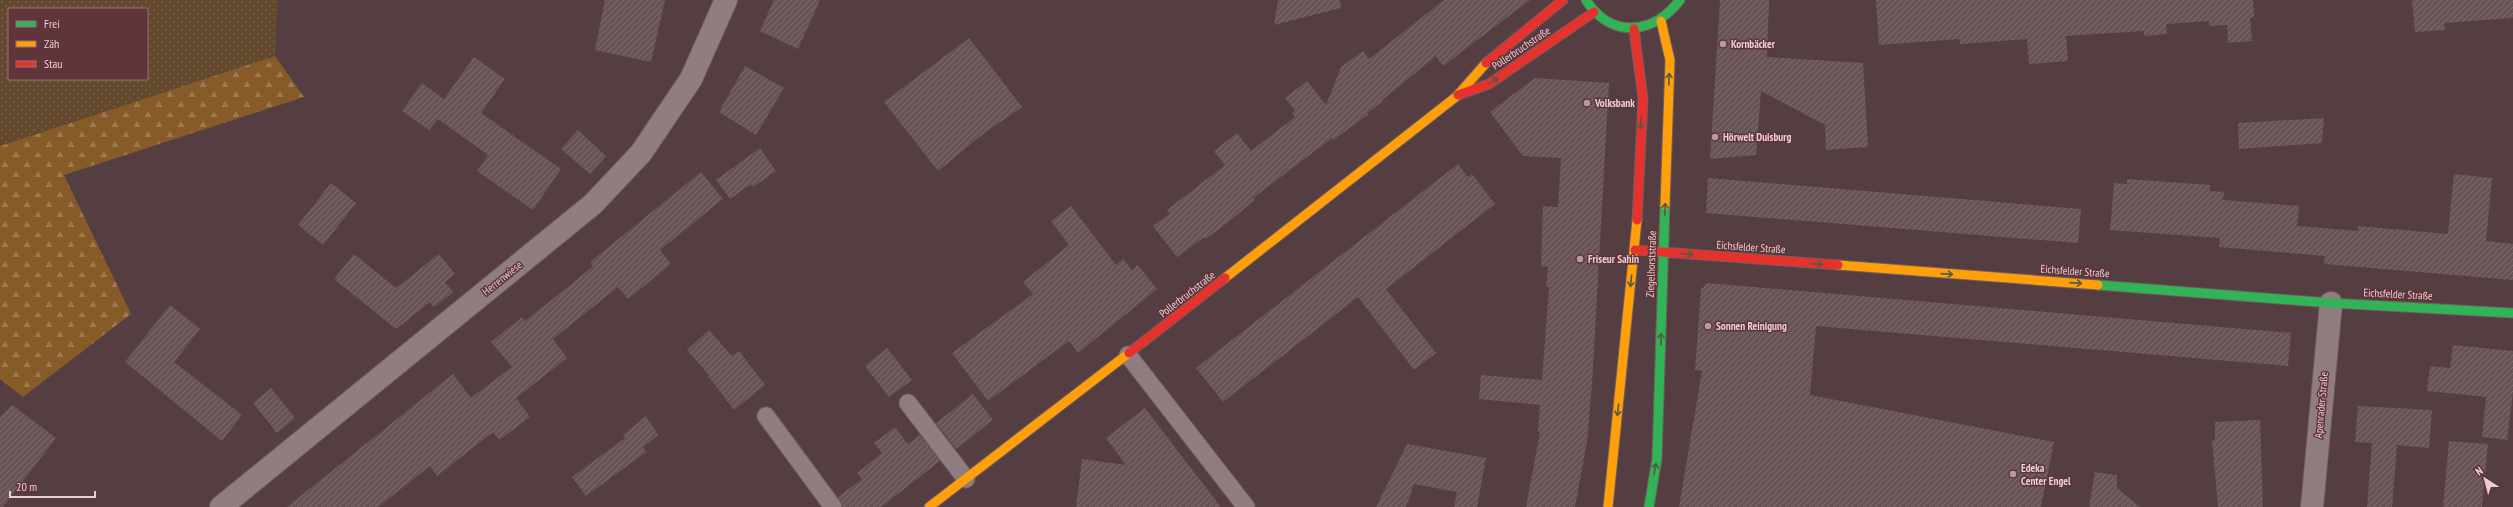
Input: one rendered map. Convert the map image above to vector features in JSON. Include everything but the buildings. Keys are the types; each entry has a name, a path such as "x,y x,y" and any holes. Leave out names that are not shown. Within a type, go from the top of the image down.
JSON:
{"street":[{"name":"Herrenwiese","path":"221,507 593,204 641,154 691,79 726,0"},
{"name":"Pollerbruchstraße","path":"929,507 1128,355 1457,96 1480,68 1563,0"},
{"path":"1586,0 1594,12 1605,21 1621,27 1634,29 1661,21 1674,10 1680,0"},
{"name":"Pollerbruchstraße","path":"1457,96 1489,84 1594,12"},
{"name":"Ziegelhorststraße","path":"1648,507 1657,458 1670,60 1661,21"},
{"name":"Ziegelhorststraße","path":"1608,507 1635,250 1643,98 1634,29"},
{"name":"Eichsfelder Straße","path":"1635,250 2331,303 2513,313"},
{"name":"Apenrader Straße","path":"2312,507 2331,303"}],"lane":[{"path":"1128,355 1246,507"},
{"path":"908,403 966,479"},
{"path":"766,416 833,507"}],"shaded area":[{"path":"0,0 278,0 275,56 0,146"}],"green space":[{"path":"275,56 304,97 64,175 131,314 23,397 0,379 0,146"}],"traffic: fast":[{"path":"1586,0 1596,13 1607,21 1620,26 1632,28 1645,26 1657,20 1669,12 1680,0"},
{"path":"1649,507 1657,458 1665,205"},
{"path":"2098,285 2331,303 2513,313"}],"traffic: slow":[{"path":"1661,21 1670,60 1665,205"},
{"path":"1225,278 1457,96 1486,63"},
{"path":"1608,507 1637,220"},
{"path":"1838,265 2098,285"},
{"path":"929,507 1129,353"}],"traffic: jam":[{"path":"1486,63 1563,0"},
{"path":"1458,95 1489,84 1594,12"},
{"path":"1634,29 1643,99 1637,220"},
{"path":"1635,250 1838,265"},
{"path":"1129,353 1225,278"}],"place":[{"name":"Kornbäcker","path":"1723,44"},
{"name":"Volksbank","path":"1587,103"},
{"name":"Hörwelt Duisburg","path":"1715,137"},
{"name":"Friseur Sahin","path":"1580,259"},
{"name":"Sonnen Reinigung","path":"1708,326"},
{"name":"Edeka Center Engel","path":"2013,474"}]}
